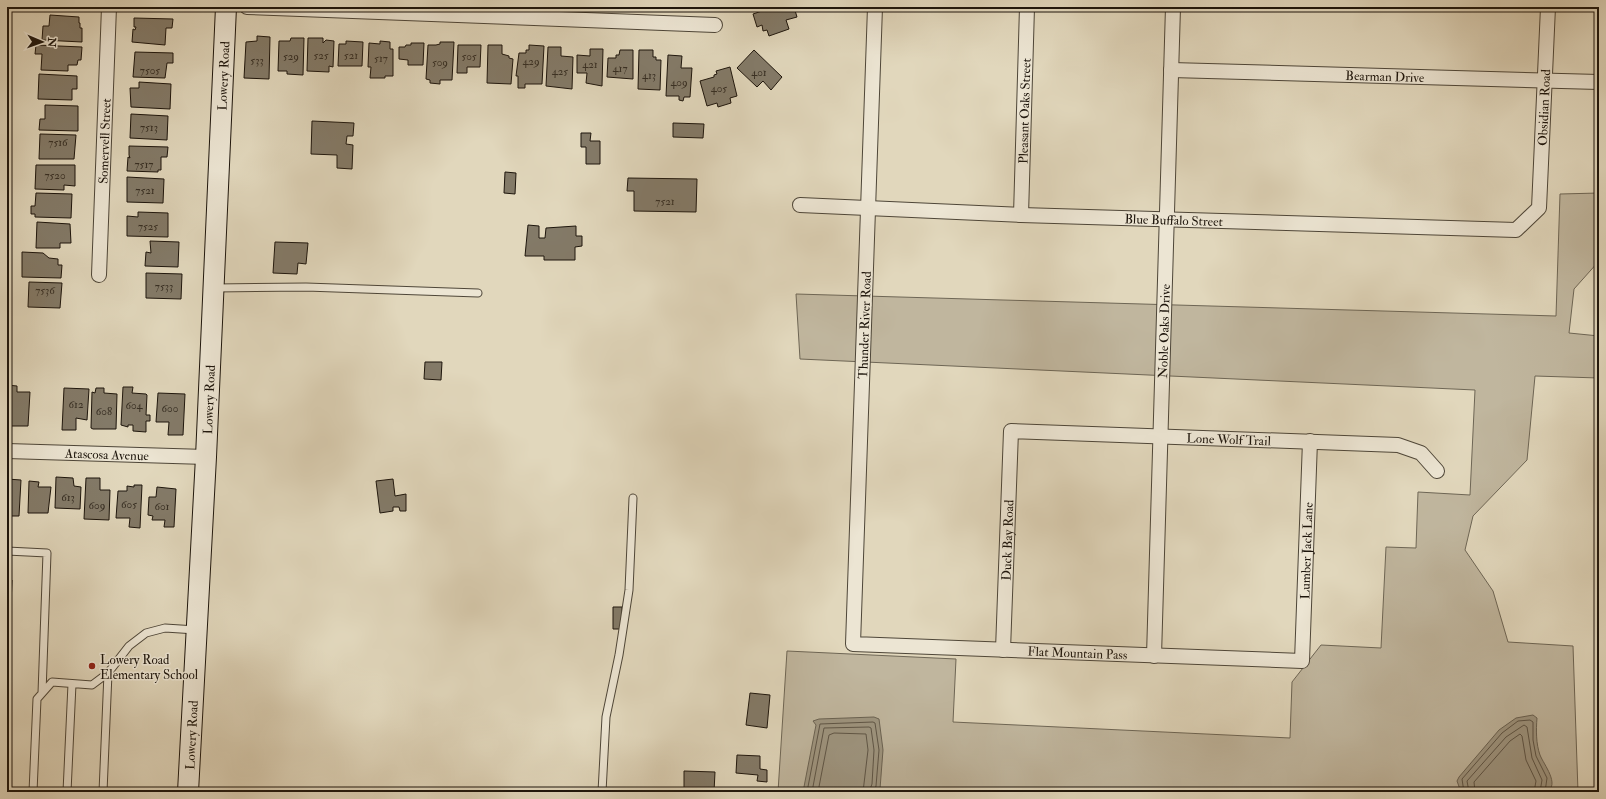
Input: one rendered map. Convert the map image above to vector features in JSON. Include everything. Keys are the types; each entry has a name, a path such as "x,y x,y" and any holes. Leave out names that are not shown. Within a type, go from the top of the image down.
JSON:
{"street":[{"name":"Somervell Street","path":"100,275 109,7"},
{"name":"Lowery Road","path":"188,792 206,457 226,7"},
{"path":"247,7 714,25"},
{"name":"Thunder River Road","path":"853,644 875,7"},
{"name":"Pleasant Oaks Street","path":"1021,215 1027,7"},
{"name":"Noble Oaks Drive","path":"1154,656 1173,7"},
{"name":"Obsidian Road","path":"1540,208 1548,7"},
{"name":"Bearman Drive","path":"1171,70 1599,82"},
{"name":"Blue Buffalo Street","path":"800,205 1021,215 1167,218 1516,230 1540,208"},
{"name":"Lone Wolf Trail","path":"1011,431 1398,445 1421,453 1437,471"},
{"name":"Duck Bay Road","path":"1003,650 1011,431"},
{"name":"Lumber Jack Lane","path":"1302,661 1310,441"},
{"name":"Atascosa Avenue","path":"7,450 206,457"},
{"name":"Flat Mountain Pass","path":"853,644 1302,661"}],"lane":[{"path":"213,288 290,287 478,293"},
{"path":"602,792 606,717 620,648 628,590 633,498"},
{"path":"7,551 47,553 42,693"},
{"path":"33,792 37,699 52,682 92,685 108,673 129,646 146,633 164,628 197,630"},
{"path":"103,792 108,673"},
{"path":"67,792 72,684"}],"shaded area":[{"path":"1599,193 1599,261 1574,289 1569,333 1599,336 1599,378 1535,376 1527,460 1473,516 1465,550 1493,591 1508,642 1573,646 1578,792 778,792 787,651 956,659 953,722 1290,738 1292,682 1321,645 1381,648 1386,547 1416,548 1418,492 1470,495 1475,390 800,359 796,294 1556,316 1560,194"}],"water":[{"path":"1533,715 1537,718 1536,732 1540,755 1552,779 1551,789 1547,792 1461,792 1457,781 1459,777 1499,730 1516,718"},
{"path":"874,717 879,719 883,750 880,789 878,792 803,792 816,725 813,721 819,719"}],"building":[{"path":"774,7 794,7 797,17 786,20 789,29 769,36 767,30 763,31 762,25 757,27 753,14"},
{"path":"50,15 79,17 80,28 82,28 82,42 42,40 43,26 49,26"},
{"path":"134,18 173,19 172,28 166,28 165,45 132,42 133,29 135,30 136,27 134,27"},
{"path":"257,36 270,37 269,79 244,78 246,42 257,41"},
{"path":"291,38 304,38 303,75 287,74 287,71 278,71 279,41 290,41"},
{"path":"308,38 323,38 323,43 326,40 334,41 333,67 329,66 329,72 307,71"},
{"path":"346,41 363,42 362,66 338,66 339,44 346,44"},
{"path":"380,41 390,42 390,49 393,49 393,76 385,76 385,78 370,78 371,67 368,67 369,43 380,44"},
{"path":"440,42 454,42 452,80 440,80 440,84 430,83 430,80 426,79 428,45 440,44"},
{"path":"411,43 424,43 423,65 408,65 408,60 399,59 399,47 411,45"},
{"path":"36,45 82,47 81,60 78,60 77,65 68,65 68,71 41,70 42,54 35,54"},
{"path":"458,45 481,45 480,67 467,67 467,73 457,73"},
{"path":"488,45 502,45 502,54 513,59 511,84 487,83"},
{"path":"529,45 544,46 542,84 525,84 525,88 518,88 518,76 516,76 519,53 526,53 526,50 529,50"},
{"path":"548,47 561,47 561,56 573,57 572,89 546,86"},
{"path":"590,49 603,49 602,86 586,83 587,73 577,73 577,55 590,56"},
{"path":"620,50 633,50 633,79 607,77 608,58 616,58 616,55 619,55"},
{"path":"639,50 653,50 653,57 656,57 656,60 661,60 660,90 638,89"},
{"path":"754,50 782,77 771,90 763,81 757,87 737,68"},
{"path":"135,52 173,53 173,63 167,63 165,78 133,77"},
{"path":"668,55 682,56 681,68 692,68 690,97 684,97 683,101 679,100 679,96 666,96"},
{"path":"730,67 737,96 730,98 731,103 718,107 717,103 707,106 700,81 714,77 714,75 717,74 716,71"},
{"path":"39,74 77,76 77,89 72,89 72,100 38,99"},
{"path":"139,82 171,84 170,109 131,107 130,88 139,88"},
{"path":"45,105 78,106 78,131 39,130 40,119 45,119"},
{"path":"131,114 168,116 167,140 130,138"},
{"path":"312,121 354,123 353,136 347,136 346,144 353,145 352,169 337,168 337,155 311,154"},
{"path":"673,123 704,124 703,138 673,137"},
{"path":"581,133 591,133 590,141 600,141 600,164 586,164 586,147 581,147"},
{"path":"40,134 76,135 74,159 39,159"},
{"path":"129,146 168,147 167,157 161,157 161,170 158,170 158,172 127,171 128,157 130,158"},
{"path":"36,165 75,165 75,186 64,185 64,190 35,189"},
{"path":"505,172 516,173 515,194 504,193"},
{"path":"127,177 164,179 163,203 127,202"},
{"path":"628,178 697,179 696,212 634,211 634,191 627,191"},
{"path":"36,193 72,194 71,218 35,217 35,214 31,214 31,206 35,206"},
{"path":"138,212 168,213 168,237 127,236 127,216 138,217"},
{"path":"37,222 70,224 71,243 60,243 60,248 36,248"},
{"path":"528,225 539,226 539,238 545,238 546,228 576,226 576,236 582,236 582,246 575,247 575,260 544,260 544,256 525,256"},
{"path":"150,241 179,242 178,267 145,266 146,252 151,253"},
{"path":"275,242 308,243 306,264 298,263 297,274 273,273"},
{"path":"22,252 43,253 49,258 58,259 58,265 62,265 61,278 22,277"},
{"path":"146,273 182,274 181,299 146,298"},
{"path":"29,282 62,283 60,308 28,307"},
{"path":"425,362 442,362 441,380 424,379"},
{"path":"7,385 17,386 17,392 30,392 28,426 7,426"},
{"path":"123,387 133,387 132,393 147,395 146,415 150,415 150,421 146,421 146,432 133,431 133,425 128,425 128,427 121,425"},
{"path":"64,388 89,389 87,420 76,418 76,430 62,430"},
{"path":"96,388 104,388 104,393 117,394 116,429 91,428 92,392 95,393"},
{"path":"158,393 185,394 183,435 168,435 169,422 156,422"},
{"path":"56,477 73,478 74,486 81,487 80,509 55,508"},
{"path":"86,478 100,478 100,490 110,490 109,520 84,519"},
{"path":"7,479 21,480 19,516 7,516"},
{"path":"393,479 395,496 406,494 406,511 400,511 399,507 393,507 393,511 380,513 376,481"},
{"path":"29,481 39,482 38,487 51,487 48,513 28,513"},
{"path":"134,485 142,485 140,528 129,527 130,518 116,518 118,491 127,491 127,486 134,487"},
{"path":"157,487 176,489 174,527 164,527 165,520 152,520 153,516 148,515 149,497 156,497"},
{"path":"7,579 12,580 7,709"},
{"path":"613,607 622,607 622,629 613,629"},
{"path":"750,693 770,695 767,728 746,725"},
{"path":"737,755 760,756 760,769 767,770 767,782 757,781 758,775 736,773"},
{"path":"684,771 715,772 714,792 684,792"}],"place":[{"name":"Lowery Road Elementary School","path":"92,666"}]}
